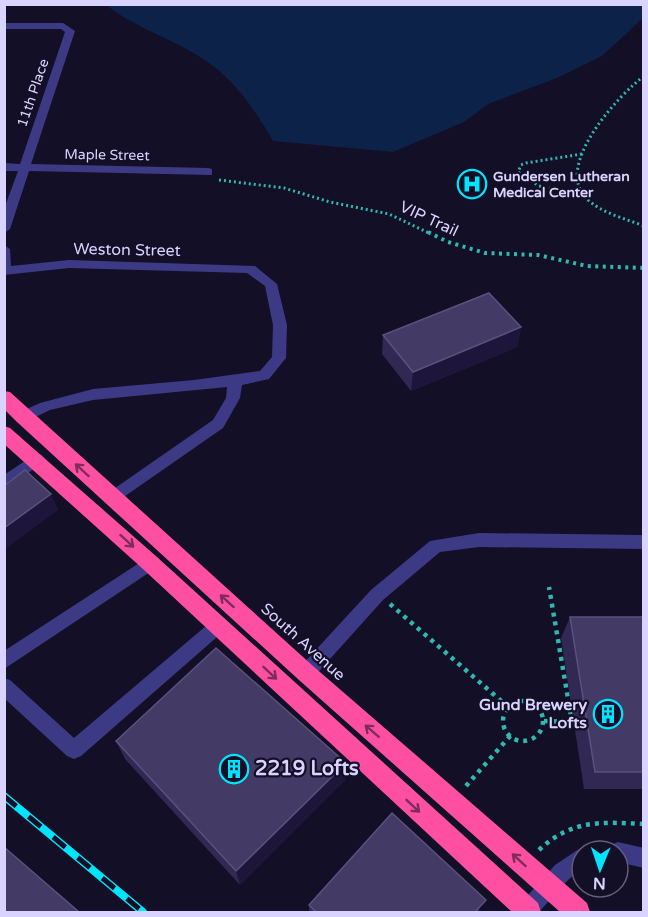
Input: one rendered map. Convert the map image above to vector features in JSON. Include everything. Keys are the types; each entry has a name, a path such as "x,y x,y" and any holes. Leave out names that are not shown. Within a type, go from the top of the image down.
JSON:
{"highway":[{"name":"South Avenue","path":"4,397 23,417 306,673 578,912"},
{"path":"4,433 37,459 219,625 527,912"}],"street":[{"name":"11th Place","path":"4,26 63,26 70,31 4,229"},
{"name":"Maple Street","path":"4,167 208,172"},
{"path":"4,249 5,271"},
{"name":"Weston Street","path":"5,271 69,264 250,269 271,284 280,325 279,358 264,375 235,380"},
{"path":"23,417 52,404 129,389 235,380 233,398 218,424 113,497"},
{"path":"4,484 37,459"},
{"path":"306,673 378,594 436,546 479,540 644,542"},
{"path":"4,661 150,563"},
{"path":"4,686 74,750 219,625"},
{"path":"527,912 549,886 570,868"}],"path":[{"path":"584,196 579,189 576,174 583,154 611,107 644,76"},
{"path":"583,154 526,163 521,165 518,172 524,178 549,188 584,196 608,211 644,226"},
{"name":"VIP Trail","path":"208,172 223,182 284,188 330,202 389,214 448,242 484,254 538,255 587,266 644,268"},
{"path":"544,721 572,722 549,588"},
{"path":"378,594 507,706"},
{"path":"526,702 538,709 544,721 542,733 532,740 520,740 511,735 503,722 507,706 526,702"},
{"path":"465,787 511,735"},
{"path":"526,866 554,834 566,828 581,823 644,824"}],"water":[{"path":"643,4 643,18 602,56 557,78 488,104 464,122 393,152 273,141 244,97 216,68 194,53 130,21 106,5"}],"building":[{"path":"489,293 521,327 413,372 383,335"},
{"path":"25,470 51,494 4,528 4,486"},
{"name":"Gund Brewery Lofts","path":"570,617 644,617 644,772 595,772"},
{"name":"2219 Lofts","path":"216,648 346,763 236,871 116,741"},
{"path":"392,813 486,900 475,912 316,912 309,905"},
{"path":"4,847 79,912 4,912"}],"railway":[{"path":"4,796 143,912"}],"place":[{"name":"Gundersen Lutheran Medical Center","path":"472,184"},
{"name":"Gund Brewery Lofts","path":"608,714"},
{"name":"2219 Lofts","path":"234,769"}]}
